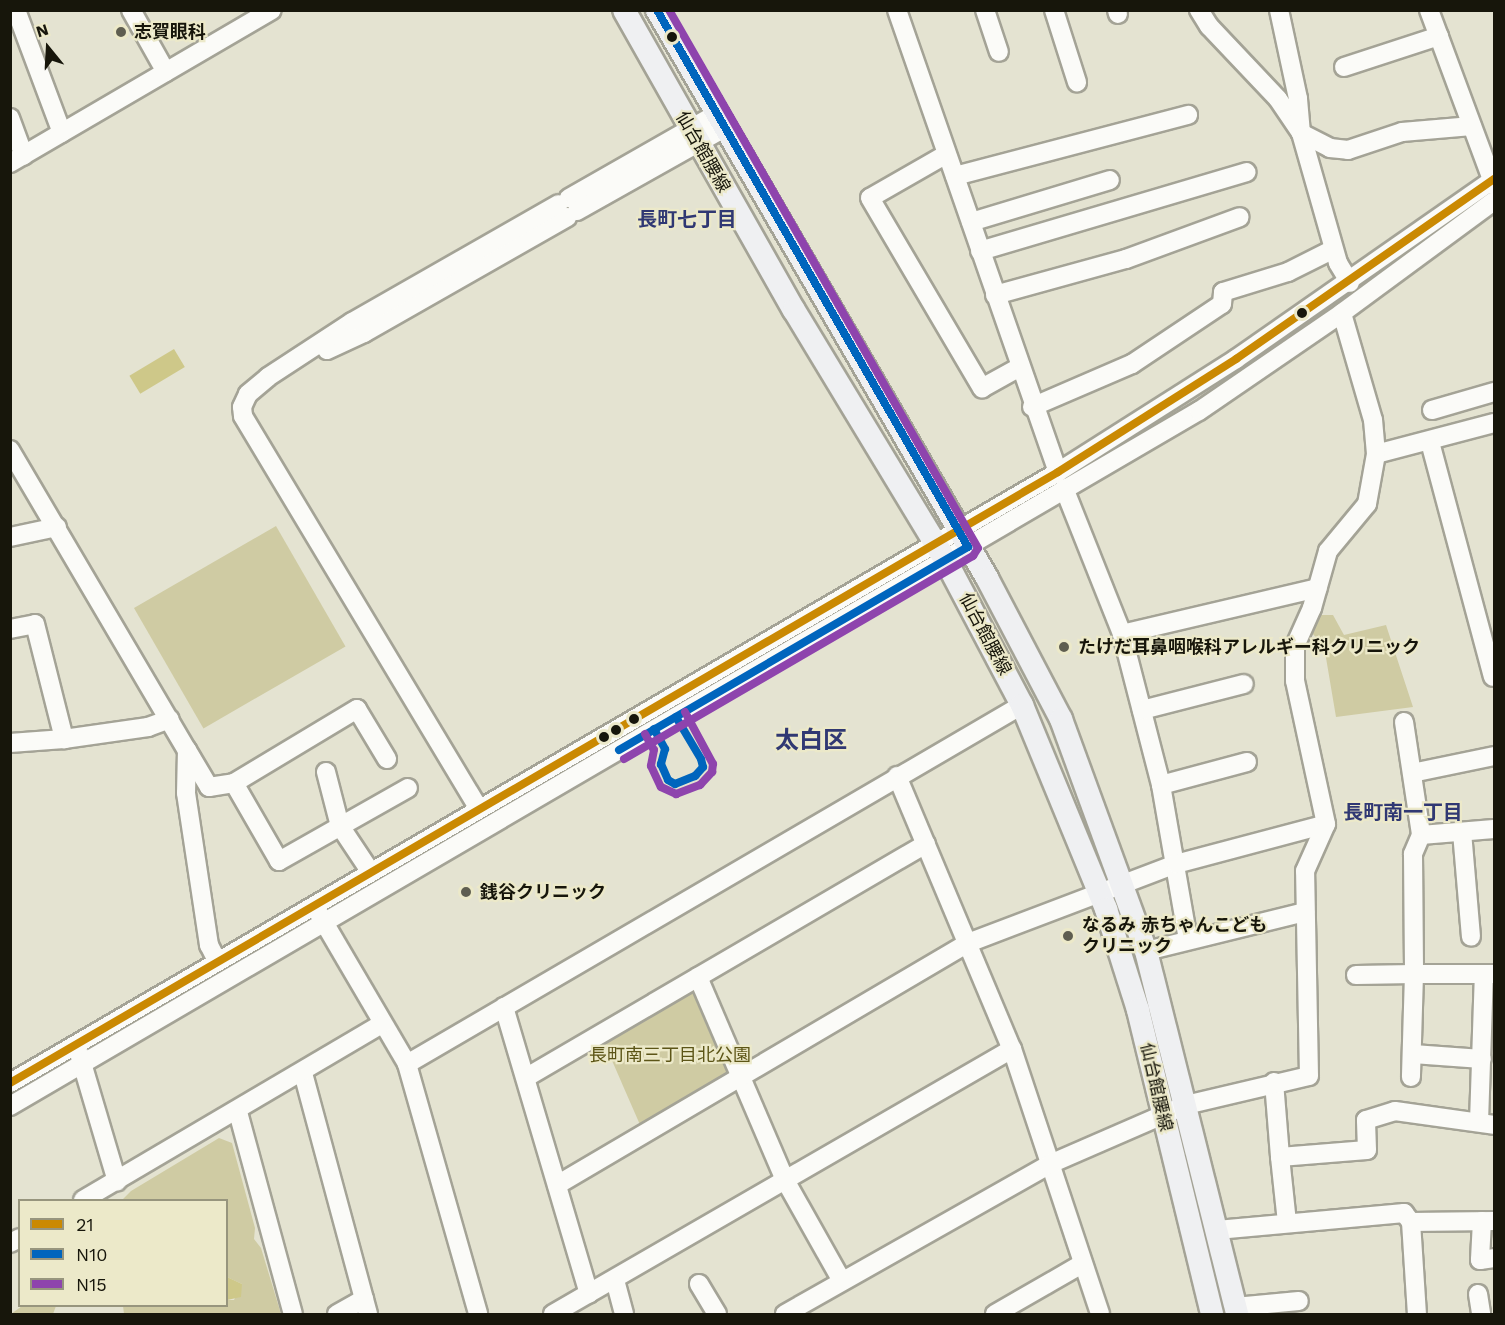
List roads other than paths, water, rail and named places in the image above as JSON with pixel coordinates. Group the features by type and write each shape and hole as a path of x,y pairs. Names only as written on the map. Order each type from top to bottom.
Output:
{"main road":[{"name":"仙台館腰線","path":"624,10 694,136 940,551 1022,705 1100,890 1138,1010 1212,1314"},
{"name":"仙台館腰線","path":"657,10 963,537 1060,719 1146,951 1236,1310"}],"street":[{"path":"16,10 62,133"},
{"path":"131,10 166,72"},
{"path":"10,118 17,160 272,10"},
{"path":"897,10 945,154 971,222 1032,407 1122,634 1161,785 1188,939"},
{"path":"985,10 999,52"},
{"path":"1054,10 1077,82"},
{"path":"1199,10 1209,26 1278,99 1301,133 1330,148 1348,150 1402,132 1472,126"},
{"path":"1279,10 1298,99 1301,133 1334,249 1350,283"},
{"path":"1061,480 1350,283 1494,181 1430,10"},
{"path":"1344,67 1439,36"},
{"path":"955,176 1188,115"},
{"path":"479,809 243,416 244,400 268,377 352,322 568,207 722,120"},
{"path":"945,154 870,198 982,388 1020,367"},
{"path":"980,251 1247,172"},
{"path":"971,222 1110,180"},
{"path":"10,1083 79,1054 324,922 963,537 1061,480 1199,411 1342,314 1494,201"},
{"path":"995,295 1126,259 1240,217"},
{"path":"1032,407 1132,364 1222,303 1223,292 1288,272 1334,249"},
{"path":"785,1314 1048,1165 1186,1105 1274,1082 1310,1076 1305,871 1326,824 1295,681 1295,646 1318,588 1331,544 1352,526 1367,504 1376,454 1374,420 1342,314"},
{"path":"1236,359 1249,377"},
{"path":"1432,410 1494,392"},
{"path":"1376,454 1430,442 1494,423"},
{"path":"1430,442 1491,654 1493,677"},
{"path":"10,450 209,787 234,783 357,709 387,759"},
{"path":"10,537 57,527"},
{"path":"10,1106 79,1054 218,961 479,809 940,551"},
{"path":"1122,634 1318,588"},
{"path":"10,628 35,624 64,739"},
{"path":"1142,710 1244,684"},
{"path":"407,1064 1022,705"},
{"path":"10,743 64,739 148,727 170,719"},
{"path":"1404,722 1421,835 1413,854 1414,974 1411,1077"},
{"path":"187,750 186,793 209,945 218,961"},
{"path":"1412,773 1494,756"},
{"path":"1161,785 1247,762"},
{"path":"326,772 340,826 370,871"},
{"path":"897,776 1012,1049 1048,1165 1100,1314"},
{"path":"234,783 279,861 408,788"},
{"path":"557,1185 968,943 1100,890 1176,864 1326,824"},
{"path":"1421,835 1494,829"},
{"path":"1462,832 1471,937"},
{"path":"526,1077 926,844"},
{"path":"314,905 407,1064 478,1314"},
{"path":"1146,951 1305,912"},
{"path":"1280,1157 1367,1150 1366,1120 1395,1111 1487,1124 1482,1059 1489,974 1356,975"},
{"path":"698,977 785,1180 842,1281"},
{"path":"504,1007 589,1294"},
{"path":"85,1199 238,1112 382,1024"},
{"path":"553,1314 1012,1049"},
{"path":"79,1054 117,1181"},
{"path":"1413,1054 1482,1059"},
{"path":"303,1073 366,1307 337,1314"},
{"path":"1274,1082 1287,1222"},
{"path":"238,1112 293,1314"},
{"path":"1217,1230 1287,1222 1404,1214 1411,1222 1417,1314"},
{"path":"1411,1222 1488,1221 1480,1260 1494,1258"},
{"path":"995,1314 1082,1264"},
{"path":"615,1280 624,1314"},
{"path":"699,1284 717,1314"},
{"path":"1478,1294 1480,1314"},
{"path":"1236,1310 1299,1301"}],"place":[{"name":"志賀眼科","path":"121,32"},
{"name":"たけだ耳鼻咽喉科アレルギー科クリニック","path":"1064,647"},
{"name":"銭谷クリニック","path":"466,892"},
{"name":"なるみ 赤ちゃんこども クリニック","path":"1068,936"}],"district":[{"name":"長町七丁目","path":"687,219"},
{"name":"太白区","path":"811,741"},
{"name":"長町南一丁目","path":"1403,812"}],"park label":[{"name":"長町南三丁目北公園","path":"670,1055"}]}
